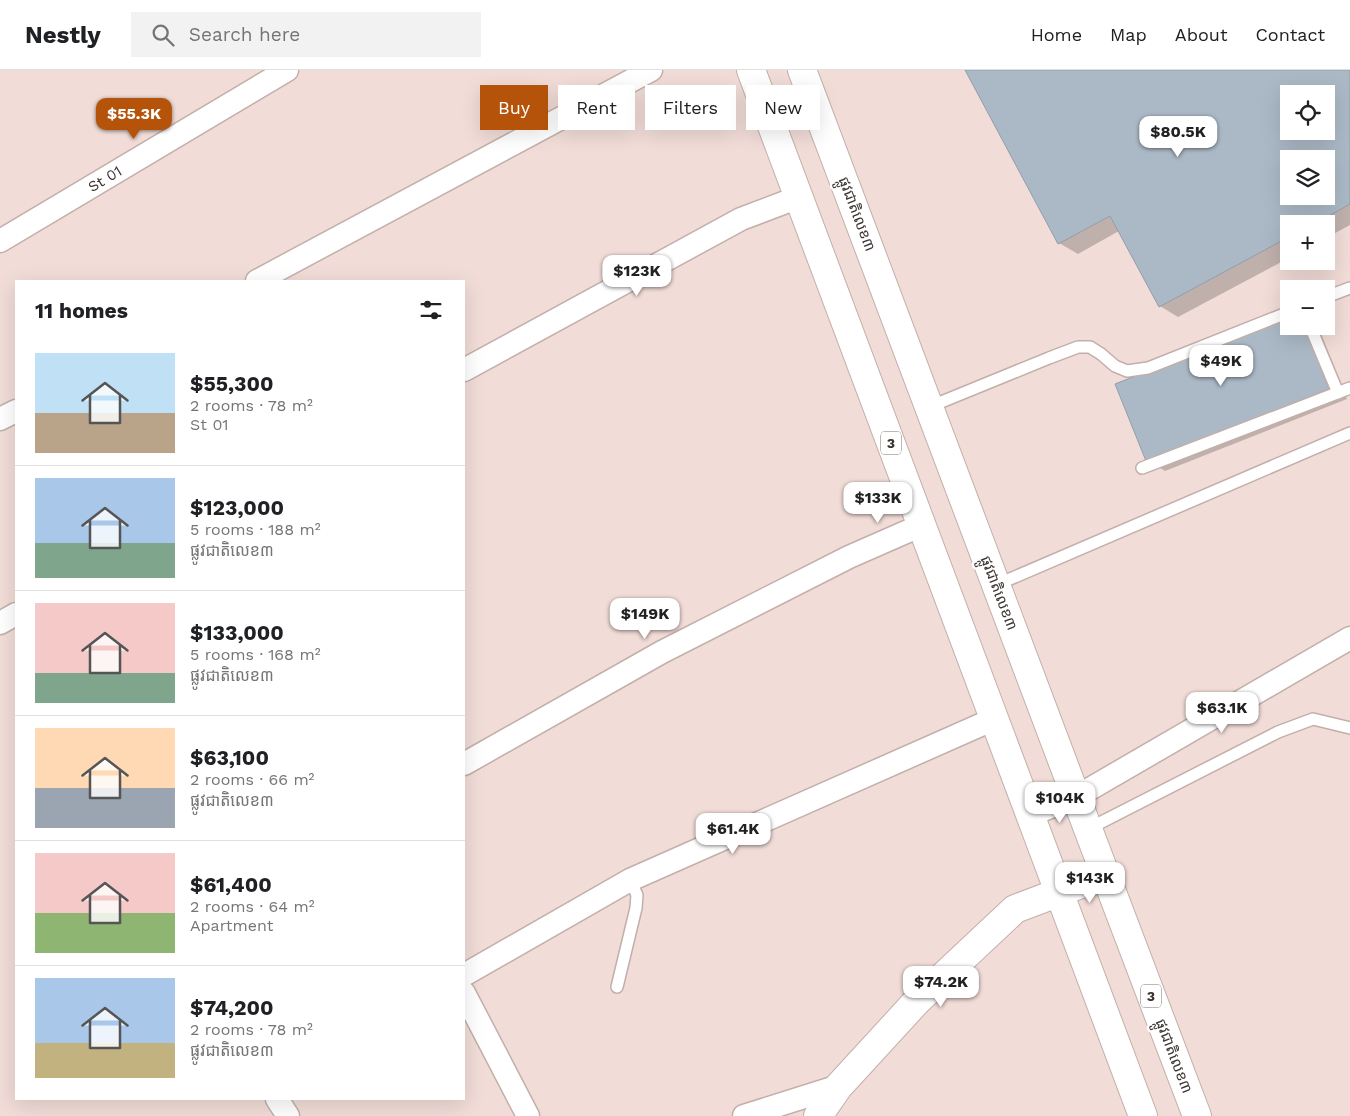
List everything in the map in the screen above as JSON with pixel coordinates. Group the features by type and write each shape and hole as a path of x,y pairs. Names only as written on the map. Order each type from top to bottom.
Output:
{"main road":[{"name":"3","path":"751,70 1143,1116"},
{"name":"ផ្លូវជាតិលេខ៣","path":"802,70 1197,1116"},
{"path":"818,1116 839,1086 917,1002 1015,909 1105,876"}],"street":[{"name":"St 01","path":"0,241 287,70"},
{"path":"259,280 651,70"},
{"path":"465,369 741,219 799,197"},
{"path":"0,419 15,412"},
{"path":"465,763 662,652 849,558 922,525"},
{"path":"0,623 15,615"},
{"path":"1030,815 1076,797 1350,638"},
{"path":"465,974 630,880 994,719"},
{"path":"465,995 528,1116"},
{"path":"744,1116 839,1086"},
{"path":"278,1100 288,1116"}],"lane":[{"path":"1335,294 1350,288"},
{"path":"929,407 1078,347 1090,348 1101,354 1115,366 1127,371 1148,368 1280,316"},
{"path":"1314,335 1338,393"},
{"path":"1142,468 1350,388"},
{"path":"996,586 1350,433"},
{"path":"1088,829 1278,732 1313,719 1350,728"},
{"path":"616,987 636,908 637,895 630,880"}],"building":[{"path":"965,70 1350,70 1350,204 1330,215 1280,215 1280,242 1159,307 1110,216 1058,244"},
{"path":"1280,319 1280,335 1308,335 1329,389 1146,461 1115,384"}]}
